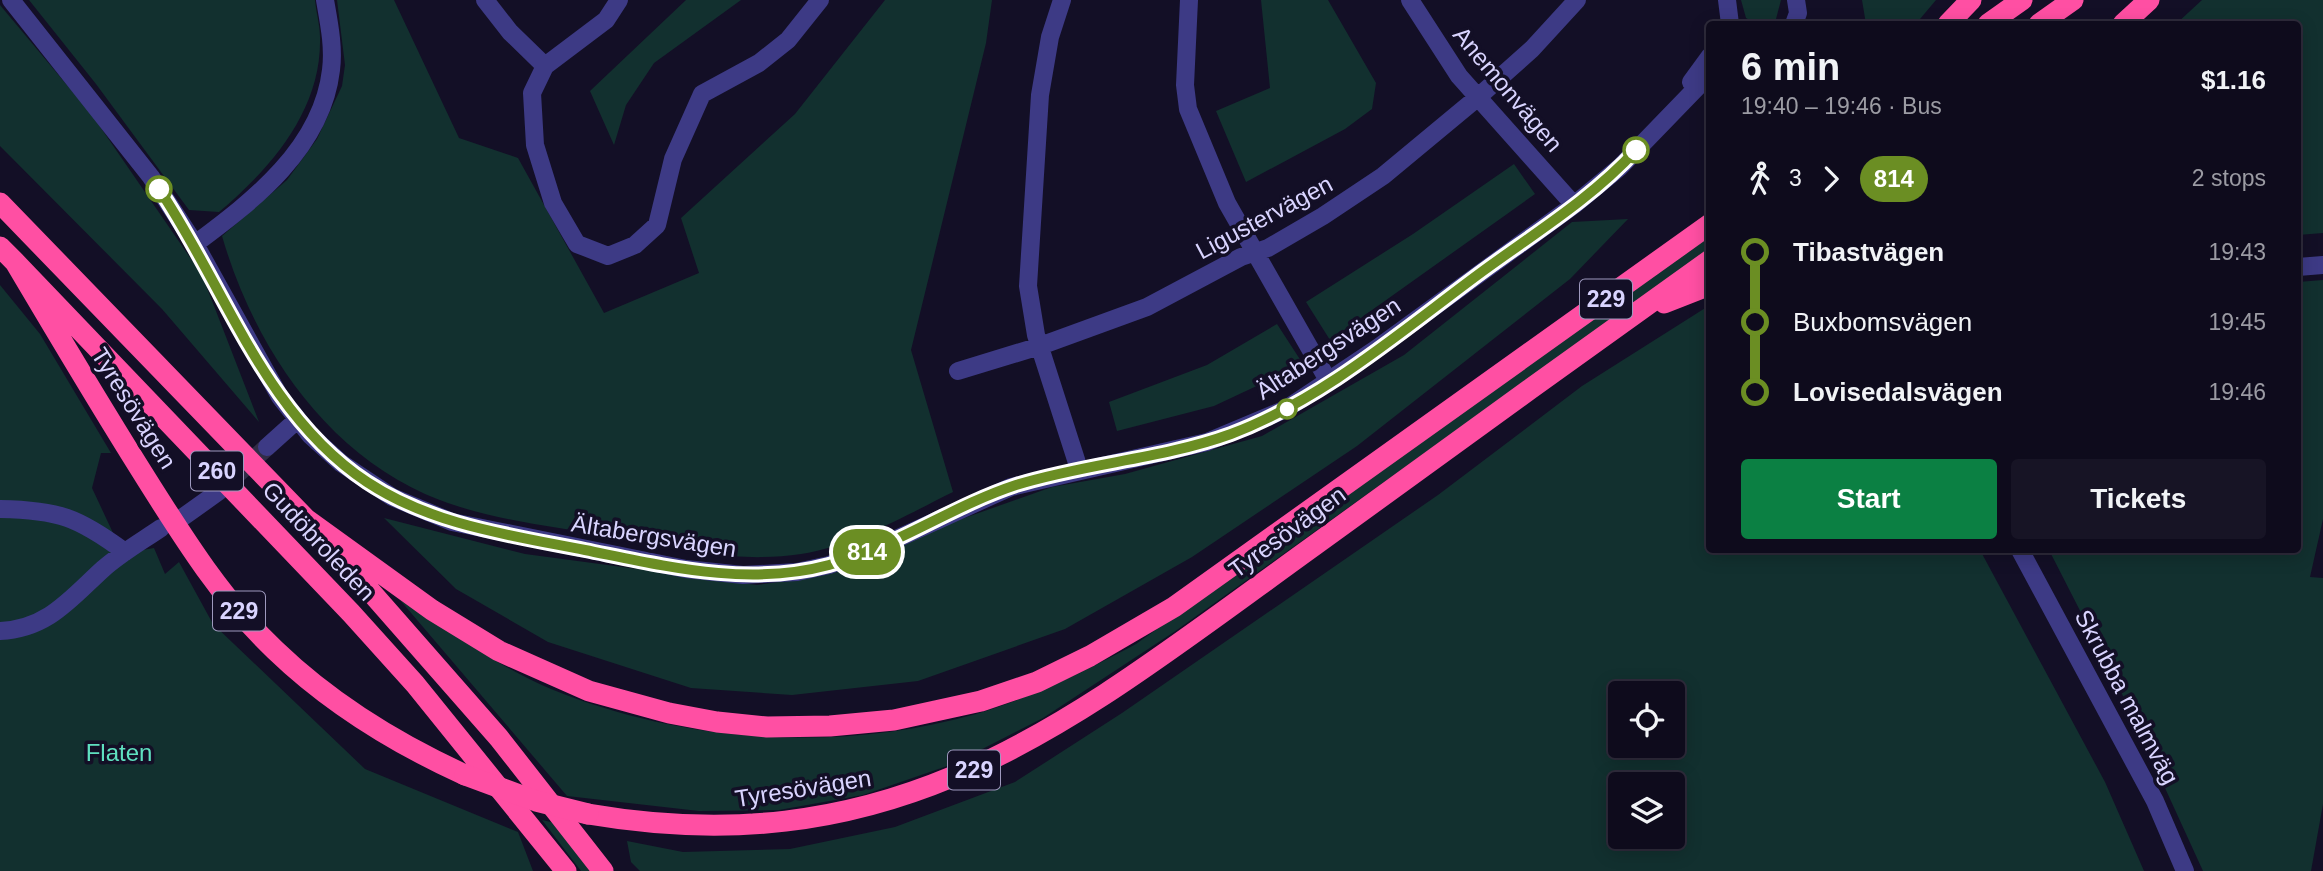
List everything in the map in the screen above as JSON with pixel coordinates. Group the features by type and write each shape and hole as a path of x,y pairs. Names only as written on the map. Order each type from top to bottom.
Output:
{"highway":[{"path":"1951,21 1971,0"},
{"path":"1991,21 2022,0"},
{"path":"2043,21 2073,0"},
{"path":"2126,21 2149,0"},
{"name":"Tyresövägen","path":"0,203 306,519 432,610 499,651 589,691 629,703 717,722 767,727 830,726 938,712 1037,682 1090,656 1174,607 1706,227"},
{"name":"Tyresövägen","path":"0,247 15,262 174,523 225,594 274,649 340,704 381,733 465,775 536,801 588,814 674,826 770,825 839,814 898,799 980,767 1101,697 1706,263"},
{"name":"Gudöbroleden","path":"15,262 351,613 415,684 566,871"},
{"path":"1629,318 1706,287"},
{"name":"Gudöbroleden","path":"306,519 499,738 603,871"}],"street":[{"name":"Ältabergsvägen","path":"11,0 151,177 195,244 260,364 297,419 341,463 392,497 423,512 494,532 686,569 734,575 797,572 829,565 883,545 990,495 1079,469 1158,454 1231,434 1286,409 1329,382 1574,205 1620,167 1706,78"},
{"path":"195,244 246,207 275,178 310,130 323,105 331,67 325,0"},
{"path":"485,0 510,33 545,66"},
{"path":"619,0 606,20 545,66 532,93 535,145 553,203 577,244 608,256 635,245 657,225 673,159 702,94 759,63 788,40 812,14 820,0"},
{"path":"1062,0 1043,67 1030,214 1028,286 1040,346 1079,469"},
{"path":"1189,0 1185,98 1221,191 1329,382"},
{"name":"Anemonvägen","path":"1410,0 1459,76 1574,205"},
{"name":"Ligustervägen","path":"958,371 1040,346 1147,307 1255,253 1357,194 1478,98 1532,49 1577,0"},
{"name":"Ältabergsvägen","path":"1669,114 1706,62"},
{"path":"2301,267 2323,265"},
{"path":"267,447 297,419"},
{"path":"183,517 218,492"},
{"path":"0,509 52,512 79,521 125,552"},
{"path":"0,631 15,630 59,612 125,552 161,528"},
{"name":"Skrubba malmväg","path":"2022,553 2155,802 2185,871"}],"green space":[{"path":"29,0 315,0 320,37 318,64 312,89 303,113 290,135 274,157 238,195 219,212 189,210 96,84"},
{"path":"337,0 394,0 459,138 518,158 604,313 699,273 681,218 795,114 885,0 992,0 986,43 911,350 953,492 879,529 821,550 777,557 728,556 654,545 469,510 425,494 388,474 354,449 323,420 296,388 272,352 235,276 222,236 287,180 317,139 342,86 345,65"},
{"path":"686,0 741,0 654,63 626,105 614,145 590,91"},
{"path":"1261,0 1328,0 1376,83 1372,109 1345,129 1246,182 1216,111 1270,88"},
{"path":"1741,0 1781,0 1776,19 1752,21 1746,18"},
{"path":"1862,0 1936,0 1920,19 1866,21"},
{"path":"2202,0 2323,0 2323,233 2301,235 2301,21 2179,21"},
{"path":"0,5 92,115 202,275 259,422 162,309 0,146"},
{"path":"1514,164 1535,194 1330,340 1306,302 1413,234"},
{"path":"1628,219 1570,279 1357,446 1192,557 1065,629 918,681 792,695 691,688 548,642 456,589 384,518 525,554 757,585 820,576 846,569 956,521 1052,487 1125,474 1262,436 1404,355 1572,222"},
{"path":"1706,239 1706,252 1174,632 1043,718 953,764 863,795 779,810 699,811 567,796 400,600 493,659 551,689 654,721 707,731 762,736 870,734 924,726 976,714 1058,683 1136,644"},
{"path":"2323,280 2323,519 2310,577 2323,578 2323,804 2311,871 2203,871 2117,683 2051,553 2301,553 2301,282"},
{"name":"Flaten","path":"0,285 40,334 111,453 101,453 92,488 114,535 137,551 154,548 165,574 179,562 213,624 365,769 518,832 533,871 0,871"},
{"path":"1706,308 1706,553 1982,553 2105,782 2144,871 640,871 631,862 627,841 683,852 790,849 895,827 1015,782 1122,713 1438,495 1582,386"},
{"path":"1277,324 1303,364 1214,406 1117,431 1109,402 1207,365"},
{"path":"542,820 555,823 592,871 581,871"}],"tunnel":[{"path":"218,492 267,447"}],"bus line":[{"name":"814","path":"159,189 195,244 280,397 310,435 366,482 423,512 452,522 686,569 743,575 797,572 829,565 883,545 979,499 1011,487 1079,469 1207,442 1261,422 1314,392 1376,349 1574,205 1636,150"}]}
